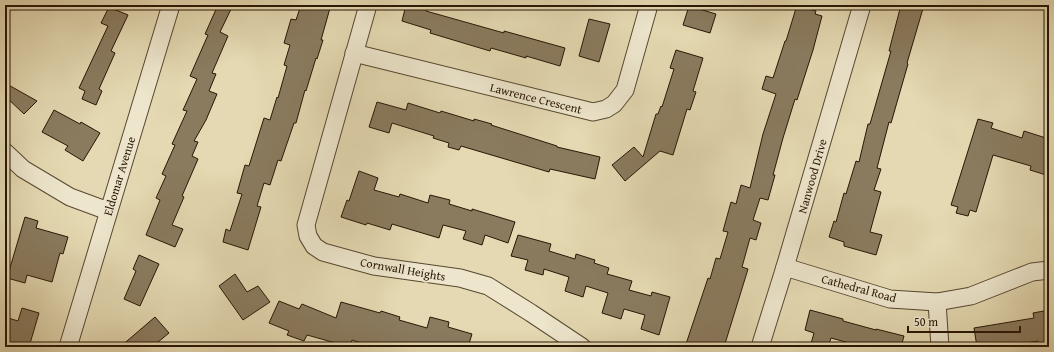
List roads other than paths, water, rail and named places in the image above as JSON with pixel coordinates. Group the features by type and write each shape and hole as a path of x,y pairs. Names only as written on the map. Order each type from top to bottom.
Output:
{"street":[{"name":"Eldomar Avenue","path":"68,347 171,5"},
{"path":"354,53 368,5"},
{"name":"Lawrence Crescent","path":"354,53 593,112 606,109 614,104 625,90 649,5"},
{"name":"Nanwood Drive","path":"760,347 862,5"},
{"name":"Cornwall Heights","path":"354,53 306,225 308,236 314,246 323,252 374,266 460,278 488,286 532,313 582,347"},
{"path":"5,152 23,169 70,196 108,211"},
{"name":"Cathedral Road","path":"785,267 890,299 937,302 971,296 1032,272 1049,270"},
{"path":"937,302 940,347"}]}
